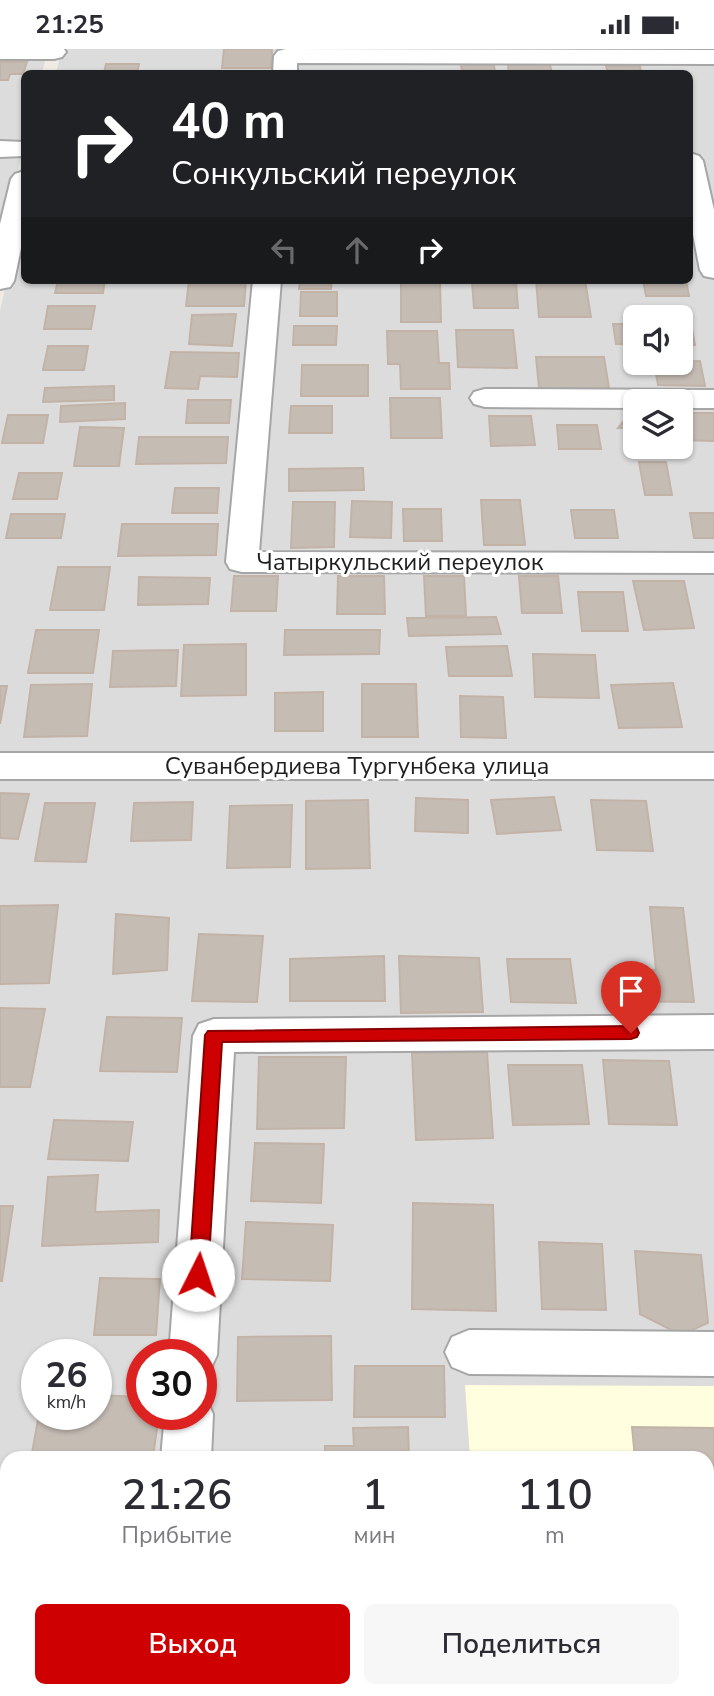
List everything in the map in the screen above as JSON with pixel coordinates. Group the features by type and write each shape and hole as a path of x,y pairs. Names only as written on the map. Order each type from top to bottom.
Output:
{"street":[{"path":"0,52 52,58"},
{"path":"285,70 286,57 670,60 714,57"},
{"path":"0,149 21,149"},
{"path":"693,155 714,156"},
{"path":"693,174 714,269 693,268"},
{"path":"0,281 21,192"},
{"name":"Чатыркульский переулок","path":"267,284 242,562 714,563"},
{"path":"485,398 714,399"},
{"name":"Суванбердиева Тургунбека улица","path":"0,766 714,766"},
{"path":"194,1339 214,1035 714,1032"},
{"path":"469,1352 714,1355"},
{"path":"186,1451 188,1430"}],"shaded area":[{"path":"0,49 48,49 43,70 21,70 21,156 0,243"},
{"path":"62,49 714,49 714,753 0,756 0,311 21,220 21,284 693,284 693,70 57,70"},
{"path":"0,777 714,779 714,1451 0,1451"},
{"path":"465,1385 714,1386 714,1451 470,1451"}],"building":[{"path":"224,49 272,49 271,68 222,68"},
{"path":"0,62 27,62 21,74 10,74 8,80 0,80"},
{"path":"106,64 139,64 138,70 105,70"},
{"path":"461,65 494,65 495,70 462,70"},
{"path":"508,65 550,65 551,70 509,70"},
{"path":"606,66 640,66 641,70 607,70"},
{"path":"57,284 104,284 103,293 55,293"},
{"path":"189,284 246,284 244,306 186,306"},
{"path":"300,284 332,284 331,289 299,289"},
{"path":"401,284 440,284 441,322 401,322"},
{"path":"472,284 516,284 518,308 474,308"},
{"path":"536,284 586,284 591,317 539,317"},
{"path":"644,284 687,284 689,296 646,296"},
{"path":"301,292 337,292 337,316 300,316"},
{"path":"48,306 95,306 91,329 44,329"},
{"path":"236,314 232,346 189,344 192,315"},
{"path":"613,324 623,324 623,344 616,344"},
{"path":"294,326 337,326 336,345 293,345"},
{"path":"456,330 513,330 517,368 458,367"},
{"path":"387,331 437,331 439,363 449,363 450,389 401,389 400,364 388,364"},
{"path":"48,346 88,346 84,370 43,370"},
{"path":"171,352 239,353 237,377 200,376 198,389 165,388"},
{"path":"536,357 604,357 609,388 539,388"},
{"path":"693,361 700,361 705,386 658,385 656,375 693,375"},
{"path":"302,365 368,365 368,396 301,396"},
{"path":"114,386 114,400 43,402 45,388"},
{"path":"390,398 440,398 442,438 391,438"},
{"path":"188,400 231,400 229,423 186,423"},
{"path":"125,403 125,419 60,422 61,406"},
{"path":"291,406 332,406 332,433 289,433"},
{"path":"693,413 714,413 714,441 693,440"},
{"path":"8,415 48,415 43,443 2,443"},
{"path":"489,416 531,416 535,445 491,446"},
{"path":"557,425 597,425 601,449 559,449"},
{"path":"80,427 124,428 119,466 74,466"},
{"path":"139,437 228,437 226,463 136,464"},
{"path":"639,462 666,462 672,495 645,495"},
{"path":"363,468 364,490 289,491 289,469"},
{"path":"19,473 62,473 57,499 13,499"},
{"path":"175,488 219,488 217,513 172,513"},
{"path":"481,500 520,500 525,545 484,545"},
{"path":"352,501 392,502 391,538 350,537"},
{"path":"293,502 335,502 334,547 291,548"},
{"path":"403,509 441,509 442,541 404,541"},
{"path":"571,510 614,510 618,538 575,538"},
{"path":"690,513 714,513 714,538 694,538"},
{"path":"11,514 65,514 61,538 6,538"},
{"path":"122,524 218,524 216,555 118,556"},
{"path":"58,567 110,567 104,610 50,610"},
{"path":"234,576 278,576 276,611 231,611"},
{"path":"338,576 384,576 385,614 337,614"},
{"path":"424,576 464,576 466,616 426,616"},
{"path":"519,576 558,576 562,613 522,613"},
{"path":"139,577 210,578 208,604 138,605"},
{"path":"633,581 684,581 694,628 644,630"},
{"path":"578,592 623,592 628,631 582,631"},
{"path":"496,617 501,634 409,636 407,618"},
{"path":"36,630 99,630 93,673 28,673"},
{"path":"285,630 380,630 379,654 284,655"},
{"path":"246,644 246,695 181,696 184,645"},
{"path":"507,646 512,676 449,676 446,647"},
{"path":"178,650 176,686 110,687 113,651"},
{"path":"533,654 595,655 599,698 535,697"},
{"path":"673,683 682,727 619,728 611,685"},
{"path":"92,684 87,736 24,737 31,685"},
{"path":"362,684 416,684 418,737 362,737"},
{"path":"0,686 7,686 0,724"},
{"path":"323,692 323,731 275,731 275,693"},
{"path":"460,696 503,697 506,738 461,737"},
{"path":"0,793 29,794 18,839 0,838"},
{"path":"554,797 561,830 497,834 491,800"},
{"path":"416,798 468,800 468,833 415,831"},
{"path":"368,800 370,868 306,869 306,801"},
{"path":"591,800 646,801 653,851 597,850"},
{"path":"193,802 191,840 131,841 134,803"},
{"path":"45,803 95,803 86,862 35,861"},
{"path":"292,805 290,867 227,868 230,806"},
{"path":"58,905 49,983 0,984 0,906"},
{"path":"650,907 683,908 694,1002 614,1001 612,969 656,970"},
{"path":"116,914 169,918 167,970 113,974"},
{"path":"199,934 263,936 257,1002 192,1001"},
{"path":"384,956 385,1001 290,1001 290,959"},
{"path":"399,956 479,958 483,1012 401,1013"},
{"path":"507,959 570,959 576,1003 511,1002"},
{"path":"0,1008 45,1009 30,1087 0,1087"},
{"path":"107,1017 182,1018 177,1072 100,1071"},
{"path":"487,1052 493,1138 416,1140 412,1053"},
{"path":"259,1057 346,1057 344,1128 257,1129"},
{"path":"603,1060 669,1061 677,1125 609,1124"},
{"path":"508,1065 582,1065 589,1124 513,1125"},
{"path":"54,1120 133,1122 128,1161 48,1159"},
{"path":"255,1143 324,1144 321,1203 251,1201"},
{"path":"98,1175 95,1212 159,1210 158,1242 42,1246 48,1177"},
{"path":"413,1203 493,1205 496,1311 412,1309"},
{"path":"0,1206 13,1206 2,1281 0,1281"},
{"path":"246,1222 333,1225 330,1281 242,1279"},
{"path":"539,1242 602,1244 606,1310 542,1309"},
{"path":"635,1251 701,1255 708,1323 681,1335 640,1314"},
{"path":"100,1278 160,1279 156,1335 94,1335"},
{"path":"331,1336 332,1400 237,1401 238,1337"},
{"path":"355,1366 444,1366 445,1417 354,1417"},
{"path":"112,1396 126,1396 126,1430 157,1430 154,1451 32,1451 36,1430 112,1430"},
{"path":"408,1427 409,1451 325,1451 325,1446 354,1446 353,1428"},
{"path":"632,1427 714,1428 714,1451 634,1451"}],"route":[{"path":"198,1275 214,1035 631,1033"}]}
